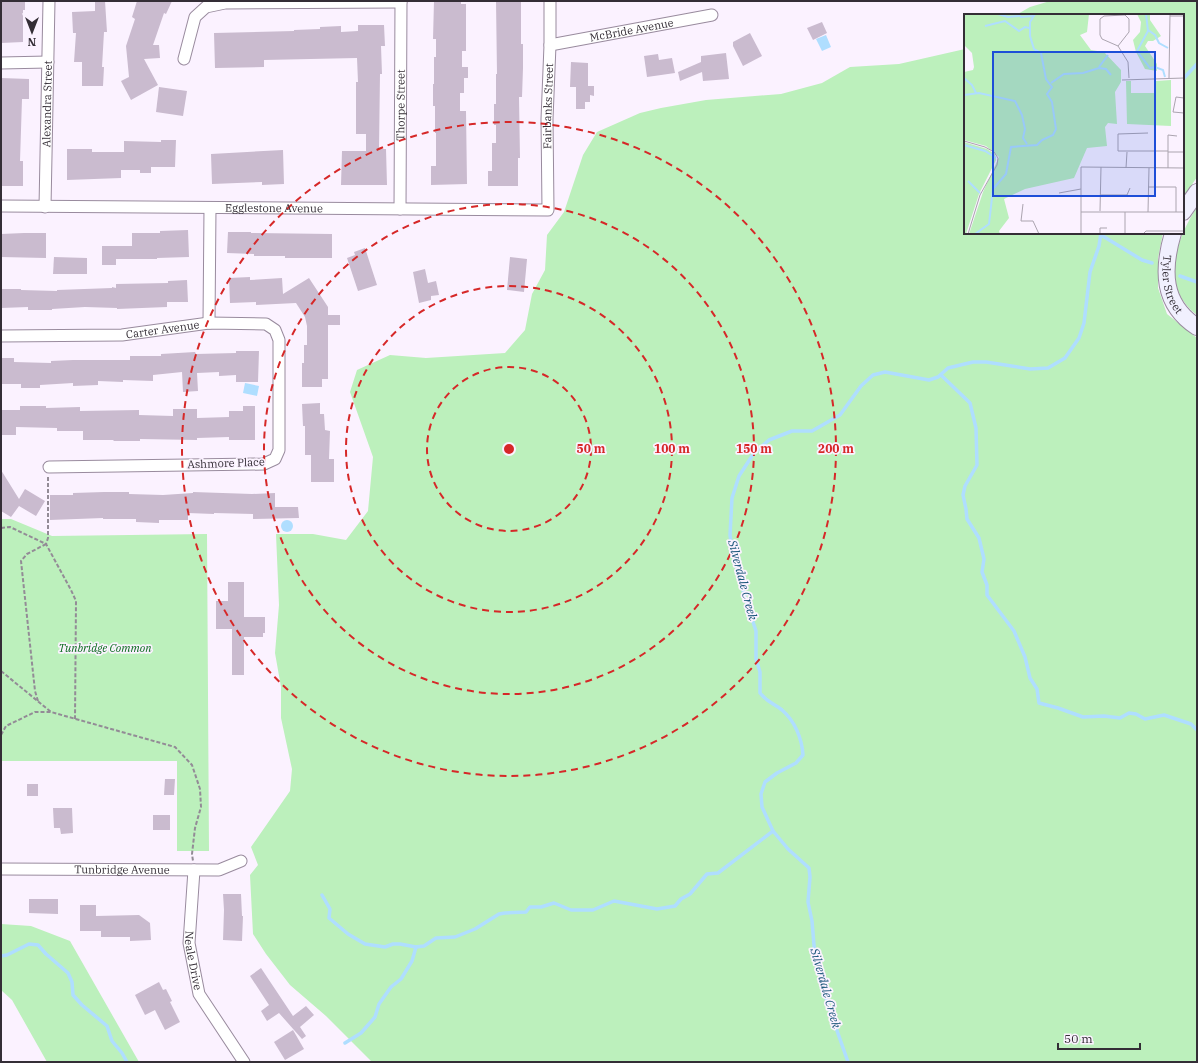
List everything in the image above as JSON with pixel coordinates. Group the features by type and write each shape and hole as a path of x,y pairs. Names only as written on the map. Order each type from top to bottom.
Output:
{"street":[{"name":"Alexandra Street","path":"45,207 49,1"},
{"name":"Fairbanks Street","path":"548,210 547,119 550,1"},
{"path":"184,59 195,17 206,7 225,3 401,2"},
{"name":"Thorpe Street","path":"400,209 401,2"},
{"name":"McBride Avenue","path":"550,45 712,16"},
{"path":"1,63 48,62"},
{"path":"1184,211 1197,192"},
{"name":"Egglestone Avenue","path":"1,206 548,210"},
{"name":"Carter Avenue","path":"1,336 122,335 209,323 210,208"},
{"name":"Tyler Street","path":"1173,234 1166,263 1166,281 1170,296 1178,311 1197,327"},
{"name":"Ashmore Place","path":"48,467 264,464 274,459 279,450 279,340 276,330 266,324 209,323"},
{"name":"Tunbridge Avenue","path":"1,869 219,870 241,861"},
{"name":"Neale Drive","path":"194,870 189,943 199,994 244,1062"}],"path":[{"path":"38,701 35,691 21,561 27,554 46,544 48,538 48,467"},
{"path":"1,528 10,528 46,544 76,601 75,719"},
{"path":"1,671 51,712"},
{"path":"1,735 6,726 35,712 51,712 175,747 192,765 200,789 201,807 195,828 192,854 194,870"}],"green space":[{"path":"1050,1 1197,1 1197,177 1184,196 1184,14 1018,14 1030,7"},
{"path":"964,49 964,234 1163,234 1158,258 1158,288 1167,314 1197,338 1197,1062 372,1062 326,1016 290,985 266,954 253,934 250,875 258,865 251,847 290,791 292,769 281,718 281,687 275,653 279,605 276,534 313,534 346,540 368,511 373,457 350,392 357,370 390,355 426,358 505,353 525,330 532,294 545,270 547,235 564,212 583,155 597,132 640,113 661,108 706,100 781,94 822,83 850,67 899,64"},
{"path":"1197,207 1197,315 1185,304 1178,291 1175,277 1175,262 1178,248 1189,220"},
{"name":"Tunbridge Common","path":"1,519 11,519 52,536 207,534 209,851 177,851 177,761 1,761"},
{"path":"1,924 31,926 70,941 139,1062 47,1062 12,1000 1,990"}],"water":[{"path":"826,35 831,47 822,51 816,39"},
{"path":"245,383 259,386 257,396 243,393"},
{"path":"285,520 289,520 293,526 289,532 285,532 281,528 281,524"}],"building":[{"path":"1,1 25,1 25,10 23,10 23,42 1,43"},
{"path":"95,1 105,1 107,32 104,32 102,67 104,67 103,86 82,86 82,62 74,62 76,33 73,33 72,12 95,11"},
{"path":"137,1 172,1 166,14 164,13 153,45 159,45 160,58 144,59 158,85 131,100 121,81 129,77 126,46 135,19 132,17"},
{"path":"434,1 461,1 461,4 466,4 466,51 462,51 462,67 468,67 468,78 464,78 464,93 460,93 460,111 466,111 467,184 431,185 431,166 436,166 435,106 433,106 434,57 436,57 436,39 433,39"},
{"path":"496,1 521,1 521,44 523,44 523,68 522,97 519,97 520,158 518,158 518,186 488,186 488,171 492,171 492,143 496,143 494,104 496,104 497,74"},
{"path":"822,22 827,33 813,40 807,28"},
{"path":"358,25 384,25 385,46 381,46 382,74 380,74 379,149 386,149 387,185 341,185 342,151 366,151 366,134 356,134 356,82 358,82 357,58 264,60 264,67 215,68 214,33 294,31 320,29 320,27 341,26 341,32 358,31"},
{"path":"750,33 762,56 743,66 733,46 733,42"},
{"path":"726,53 729,79 703,81 702,72 680,81 678,72 701,62 701,56"},
{"path":"658,54 659,60 672,58 675,73 647,77 644,56"},
{"path":"571,62 588,63 588,86 594,86 594,96 590,95 590,102 585,102 585,109 576,109 576,87 570,87"},
{"path":"1,78 29,79 29,99 22,99 20,161 23,161 23,186 1,186"},
{"path":"159,87 187,91 183,116 156,112"},
{"path":"161,140 176,140 175,167 151,167 151,173 140,173 140,170 121,170 121,178 67,180 67,149 92,149 92,152 124,152 124,141 161,142"},
{"path":"283,150 284,184 262,185 262,182 212,184 211,154"},
{"path":"188,230 189,257 116,259 116,265 102,265 102,246 132,246 132,233 160,233 160,231"},
{"path":"228,232 332,234 332,258 285,258 285,256 254,256 254,254 227,253"},
{"path":"46,233 46,258 1,257 1,234"},
{"path":"365,248 377,285 358,291 347,258 355,255 354,252"},
{"path":"54,257 87,258 87,274 53,274"},
{"path":"510,257 527,259 524,292 507,290"},
{"path":"425,269 428,283 436,281 439,295 431,296 431,300 419,303 413,272"},
{"path":"250,277 250,280 282,278 283,294 309,278 328,307 328,315 340,315 340,325 328,325 328,379 322,379 322,387 302,387 302,363 304,363 304,345 307,345 307,326 305,317 296,303 256,305 256,302 230,303 229,278"},
{"path":"187,280 188,302 167,302 167,307 117,309 85,307 52,310 28,310 28,307 1,308 1,289 57,291 112,287 116,288 116,284 168,283 168,281"},
{"path":"236,351 259,351 258,382 236,382 236,375 219,376 219,372 197,373 198,391 183,392 182,372 153,375 153,381 98,381 98,385 73,386 73,383 40,385 40,388 21,388 21,384 1,384 1,358 14,358 14,362 51,363 51,361 73,360 130,360 130,356 161,356 161,354 195,352 196,354 236,353"},
{"path":"320,403 320,414 324,414 325,430 330,431 329,459 334,459 334,482 311,482 311,455 305,455 305,426 303,426 302,404"},
{"path":"20,406 46,406 46,408 80,407 80,411 139,410 139,415 173,416 173,409 197,409 197,418 229,417 229,411 243,411 243,406 255,406 255,440 229,440 229,437 197,438 197,440 83,440 83,431 57,431 57,428 16,427 16,435 1,435 1,410 20,410"},
{"path":"1,470 19,499 25,489 45,501 36,516 19,506 11,517 1,511"},
{"path":"129,492 129,494 163,495 193,492 252,494 275,493 275,507 298,507 299,518 253,519 253,514 188,513 188,520 159,520 159,523 136,522 136,519 103,518 50,520 50,495 73,495 73,493"},
{"path":"228,582 244,582 244,617 265,617 265,633 263,633 263,637 244,637 244,675 232,675 232,629 216,629 216,601 228,601"},
{"path":"165,779 175,779 174,795 164,795"},
{"path":"27,784 38,784 38,796 27,796"},
{"path":"53,808 72,808 73,833 61,834 60,828 54,828"},
{"path":"153,815 170,815 170,830 153,830"},
{"path":"223,894 241,894 243,916 242,941 223,940"},
{"path":"29,899 58,899 58,914 29,913"},
{"path":"80,905 96,905 96,916 139,915 150,923 151,940 130,941 130,937 101,937 101,931 80,931"},
{"path":"261,968 293,1016 306,1006 314,1015 300,1027 306,1036 302,1039 279,1013 267,1021 261,1011 269,1005 250,976"},
{"path":"159,982 163,990 166,989 172,1001 170,1002 180,1022 165,1030 155,1010 145,1015 135,995"},
{"path":"293,1030 304,1049 285,1060 274,1042"}],"waterway":[{"name":"Silverdale Creek","path":"1184,78 1197,64"},
{"name":"Silverdale Creek","path":"848,1062 827,1002 815,957 812,921 808,902 810,877 809,868 788,849 773,831 762,807 761,794 765,782 777,773 796,763 803,755 801,743 791,719 787,714 768,701 760,693 760,672 756,659 756,631 733,555 730,535 732,498 739,476 754,453 769,440 792,431 812,431 840,415 861,386 873,375 885,372 929,380 938,377 948,368 973,362 986,362 1030,369 1048,368 1065,358 1079,338 1084,323 1090,272 1099,246 1101,234"},
{"path":"1101,235 1142,260 1152,263"},
{"path":"1180,276 1197,282"},
{"path":"941,375 970,403 976,428 977,465 965,486 963,495 967,519 979,538 984,559 982,572 987,585 987,595 1014,631 1025,657 1030,678 1037,689 1039,703 1083,717 1104,716 1120,718 1129,713 1136,714 1145,719 1164,715 1191,724 1197,730"},
{"path":"322,895 330,909 329,918 348,934 365,944 385,947 393,944 416,947 424,946 436,938 455,937 475,929 499,914 526,912 530,907 541,907 554,903 571,910 593,910 614,901 657,909 675,906 681,899 690,894 707,874 718,873 773,831"},
{"path":"1,956 7,955 29,944 38,945 68,973 72,982 73,995 82,1005 107,1026 112,1041 127,1062"},
{"path":"345,1043 361,1033 375,1017 379,1004 391,987 401,979 412,961 416,947"}]}
